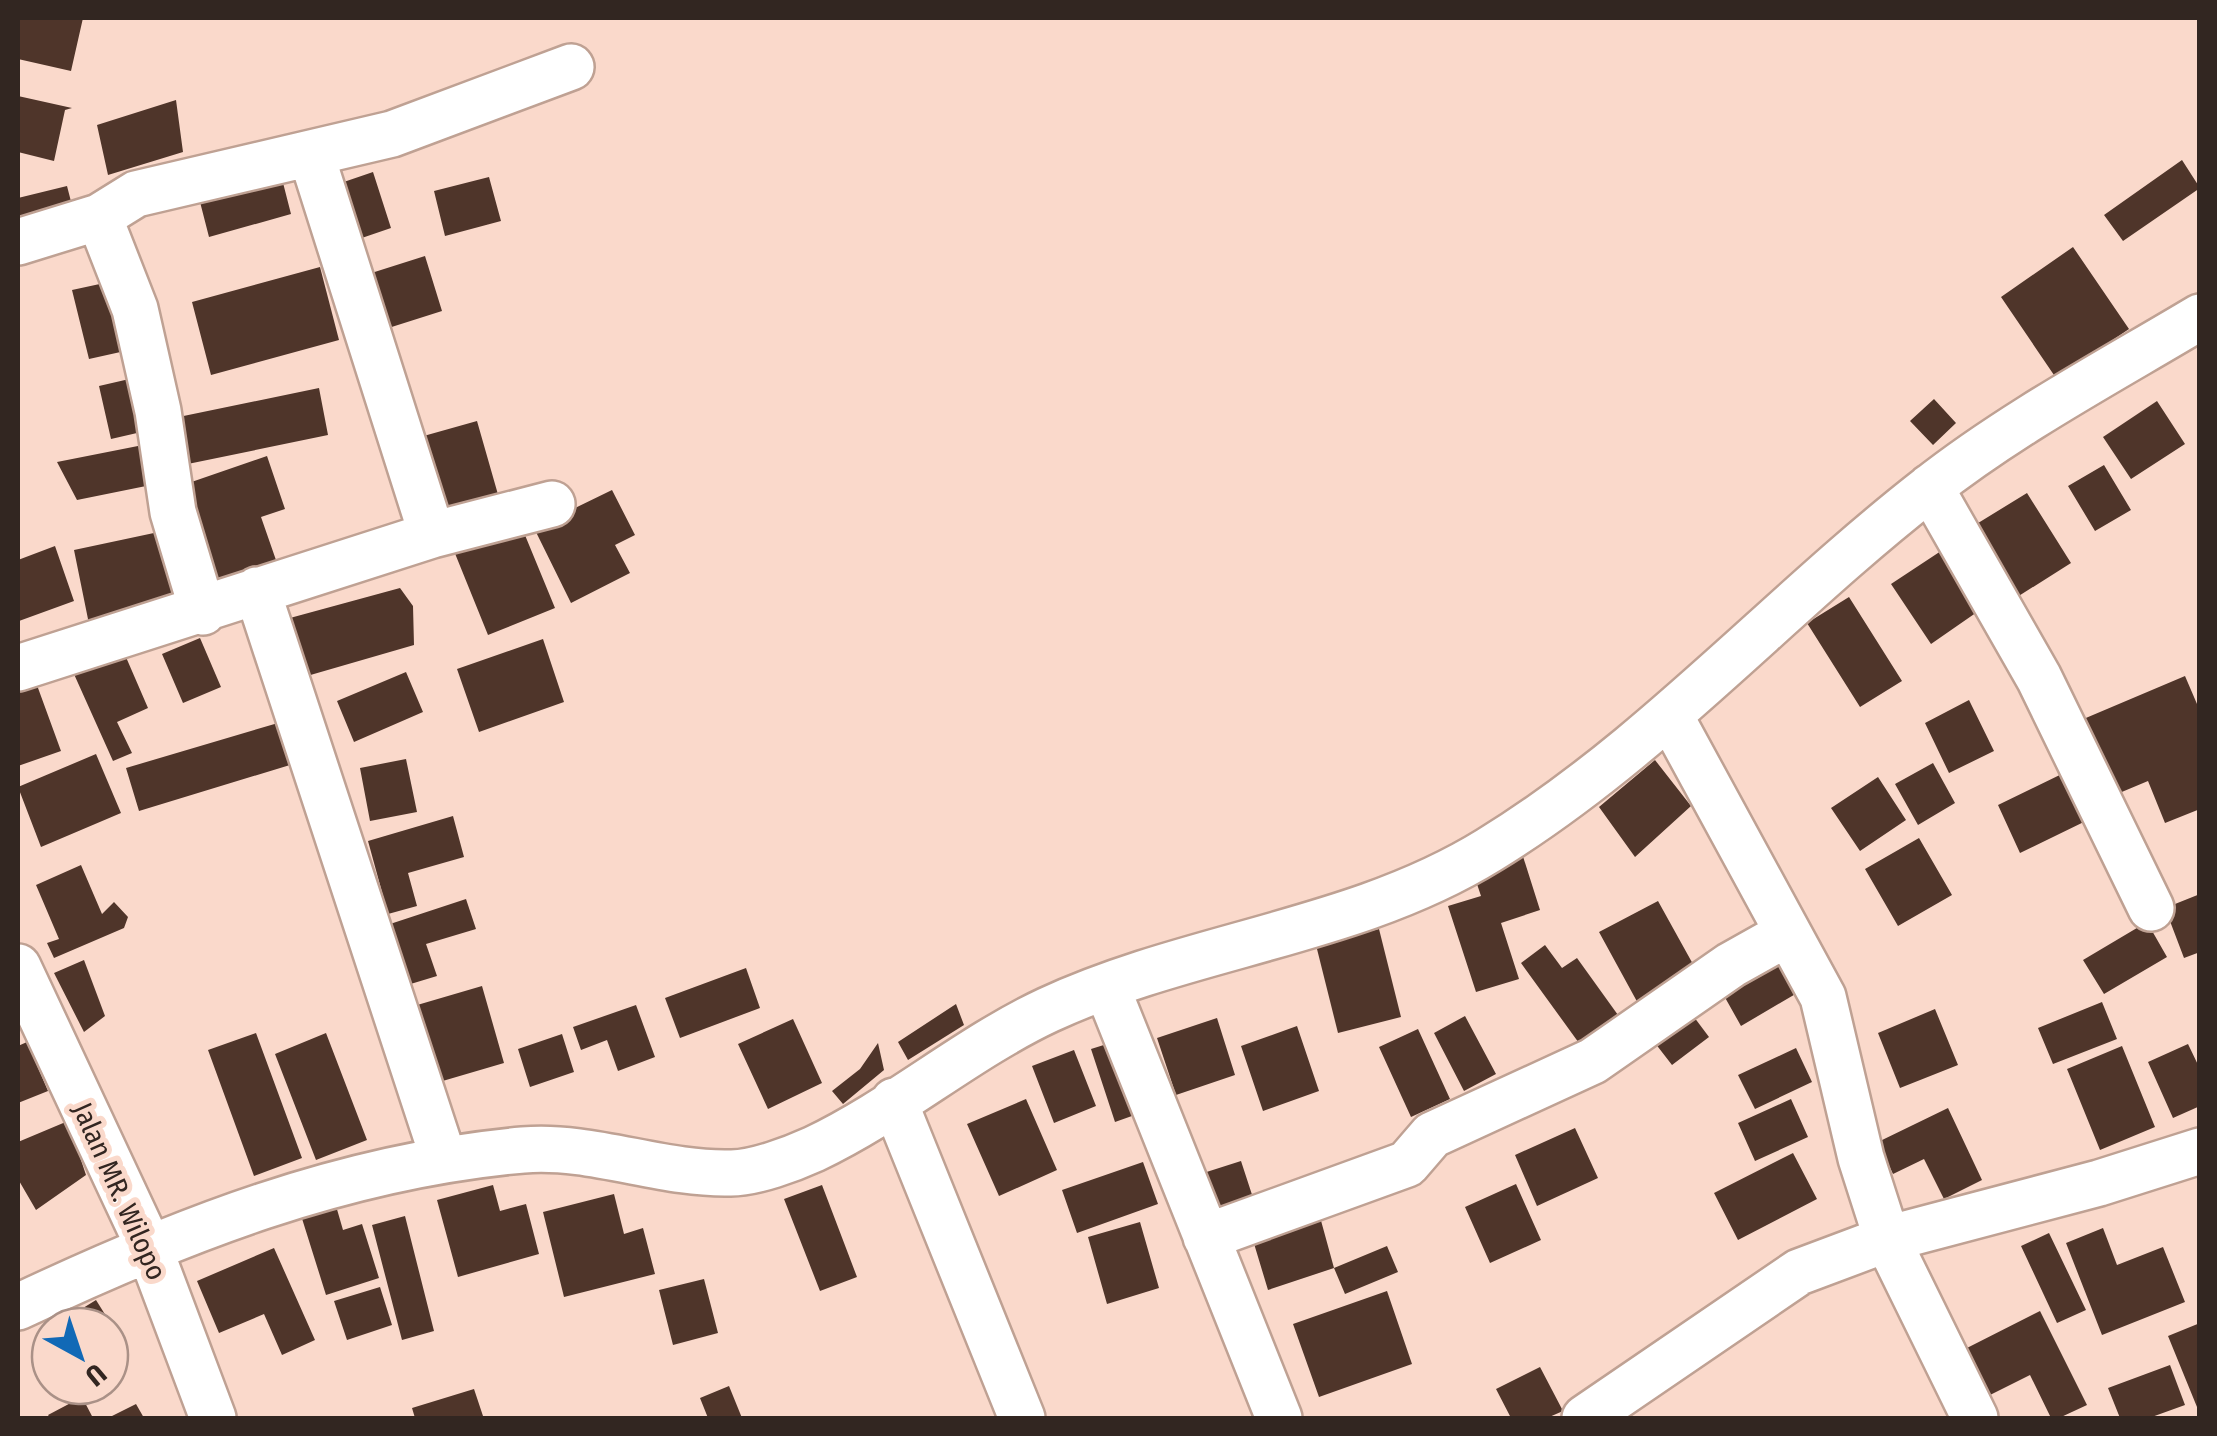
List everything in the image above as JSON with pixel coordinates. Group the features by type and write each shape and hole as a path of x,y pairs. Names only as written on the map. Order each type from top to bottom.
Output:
{"street":[{"path":"18,242 99,217 136,194 392,134 571,67"},
{"path":"310,154 432,536"},
{"path":"99,217 135,310 158,410 173,512 203,612"},
{"path":"18,1307 148,1245 286,1195 444,1160 531,1149 735,1174 812,1150 1046,1012 1107,988 1416,890 1484,854 1585,788 1930,487 2049,406 2200,317"},
{"path":"1930,487 2039,678 2151,908"},
{"path":"18,668 432,536 552,504"},
{"path":"257,590 444,1160"},
{"path":"1670,716 1830,1017 1861,1158 1887,1239 1975,1418"},
{"path":"1206,1237 1407,1164 1432,1135 1594,1060 1731,965 1788,934"},
{"name":"Jalan MR. Wilopo","path":"18,967 148,1245 213,1418"},
{"path":"1107,988 1279,1418"},
{"path":"894,1101 1022,1418"},
{"path":"1585,1418 1799,1272 1887,1239 2099,1183 2200,1151"}],"building":[{"path":"18,18 83,18 71,71 18,59"},
{"path":"18,96 72,108 65,110 54,161 18,152"},
{"path":"176,100 183,152 108,175 97,125"},
{"path":"2182,160 2200,188 2123,241 2104,215"},
{"path":"373,172 391,228 353,241 335,185"},
{"path":"281,175 291,214 209,237 199,198"},
{"path":"489,177 501,221 445,236 434,191"},
{"path":"67,186 75,217 18,231 18,198"},
{"path":"2073,247 2129,329 2056,378 2001,297"},
{"path":"425,256 442,311 379,331 362,276"},
{"path":"320,267 339,340 211,375 192,302"},
{"path":"109,282 125,351 89,359 72,290"},
{"path":"138,377 150,430 111,439 99,386"},
{"path":"319,388 328,435 178,466 169,419"},
{"path":"1934,399 1956,423 1933,445 1910,421"},
{"path":"2157,401 2185,444 2131,479 2103,437"},
{"path":"477,421 499,498 436,516 413,439"},
{"path":"143,445 151,485 77,500 57,462"},
{"path":"267,456 285,509 261,517 277,563 211,585 177,487"},
{"path":"2104,465 2131,510 2095,531 2068,486"},
{"path":"612,490 635,535 615,545 630,573 571,603 534,528"},
{"path":"2027,493 2071,563 2014,599 1970,528"},
{"path":"520,523 555,608 488,635 454,551"},
{"path":"168,530 183,605 89,624 74,550"},
{"path":"55,546 74,601 19,621 18,560"},
{"path":"1941,551 1980,610 1931,644 1891,584"},
{"path":"400,588 413,606 414,645 307,676 290,618"},
{"path":"1849,597 1902,681 1860,707 1807,623"},
{"path":"200,638 221,687 183,703 162,654"},
{"path":"543,639 564,702 479,732 457,669"},
{"path":"119,641 148,708 117,722 132,753 113,761 69,663"},
{"path":"406,672 423,712 354,742 337,701"},
{"path":"2185,676 2200,711 2200,809 2165,823 2148,781 2105,799 2074,723"},
{"path":"34,677 61,751 18,766 18,683"},
{"path":"1969,700 1994,751 1949,773 1925,723"},
{"path":"278,723 290,765 139,811 126,768"},
{"path":"96,754 121,813 41,847 18,787"},
{"path":"406,759 417,812 370,821 360,768"},
{"path":"1655,760 1691,806 1635,857 1599,807"},
{"path":"1933,763 1955,803 1918,825 1895,784"},
{"path":"2070,770 2092,818 2020,853 1998,805"},
{"path":"1878,777 1906,820 1860,851 1831,808"},
{"path":"453,816 464,857 408,873 417,906 388,914 368,841"},
{"path":"1919,838 1952,895 1898,926 1865,869"},
{"path":"1520,847 1540,910 1501,923 1519,979 1476,992 1448,906 1481,896 1470,863"},
{"path":"81,865 102,914 114,902 128,917 124,928 54,958 47,943 59,939 36,885"},
{"path":"2200,894 2200,952 2184,958 2165,908"},
{"path":"466,899 476,929 426,944 437,976 404,986 384,926"},
{"path":"1658,901 1699,975 1640,1007 1599,932"},
{"path":"2147,922 2167,957 2104,994 2083,960"},
{"path":"1379,929 1401,1017 1338,1033 1316,945"},
{"path":"1545,945 1562,968 1577,958 1623,1022 1584,1050 1521,963"},
{"path":"1782,949 1804,989 1741,1026 1718,985"},
{"path":"84,960 105,1016 84,1032 54,973"},
{"path":"746,968 760,1008 680,1038 665,998"},
{"path":"482,986 504,1063 429,1085 407,1008"},
{"path":"2102,1002 2117,1039 2053,1064 2038,1028"},
{"path":"956,1004 964,1025 908,1060 898,1042"},
{"path":"636,1005 655,1057 618,1071 607,1040 581,1050 573,1027"},
{"path":"1685,1005 1709,1037 1672,1065 1648,1034"},
{"path":"1935,1009 1958,1065 1900,1088 1878,1033"},
{"path":"1465,1016 1496,1074 1464,1091 1434,1033"},
{"path":"1217,1018 1235,1075 1176,1095 1157,1038"},
{"path":"793,1019 822,1083 768,1109 738,1044"},
{"path":"1297,1026 1319,1091 1263,1111 1241,1046"},
{"path":"1418,1029 1450,1099 1411,1117 1379,1047"},
{"path":"256,1033 302,1158 254,1176 208,1050"},
{"path":"326,1033 367,1140 316,1160 275,1054"},
{"path":"562,1034 574,1072 530,1087 518,1049"},
{"path":"1123,1039 1146,1111 1115,1122 1091,1049"},
{"path":"27,1042 48,1091 18,1103 18,1046"},
{"path":"878,1043 884,1070 843,1104 832,1091 860,1069"},
{"path":"2188,1044 2200,1069 2200,1106 2173,1118 2148,1062"},
{"path":"2122,1046 2155,1127 2100,1150 2067,1069"},
{"path":"1796,1048 1812,1082 1755,1109 1738,1075"},
{"path":"1074,1050 1096,1106 1054,1123 1032,1066"},
{"path":"1026,1099 1057,1170 999,1196 967,1124"},
{"path":"1791,1099 1808,1137 1755,1161 1738,1123"},
{"path":"1948,1108 1982,1180 1944,1199 1924,1159 1893,1174 1878,1142"},
{"path":"68,1121 86,1175 36,1210 18,1179 18,1142"},
{"path":"1575,1128 1598,1178 1537,1206 1515,1155"},
{"path":"1793,1153 1817,1199 1738,1240 1714,1193"},
{"path":"1241,1161 1257,1210 1210,1225 1194,1176"},
{"path":"1143,1162 1158,1204 1077,1233 1062,1190"},
{"path":"1516,1184 1541,1240 1490,1263 1465,1207"},
{"path":"493,1185 500,1211 526,1204 539,1254 458,1277 437,1200"},
{"path":"822,1185 857,1277 820,1291 784,1199"},
{"path":"614,1194 624,1234 643,1228 655,1274 564,1297 543,1212"},
{"path":"334,1199 343,1230 362,1224 379,1278 326,1295 299,1209"},
{"path":"1317,1206 1334,1268 1268,1290 1249,1227"},
{"path":"405,1216 434,1331 402,1340 372,1225"},
{"path":"1140,1222 1159,1288 1107,1304 1088,1237"},
{"path":"2103,1228 2117,1265 2163,1247 2185,1302 2102,1335 2066,1243"},
{"path":"2049,1233 2086,1310 2057,1323 2021,1246"},
{"path":"1387,1246 1398,1272 1345,1294 1334,1268"},
{"path":"274,1248 315,1340 282,1355 264,1314 219,1333 197,1281"},
{"path":"704,1279 718,1333 673,1345 659,1290"},
{"path":"380,1287 392,1325 347,1340 334,1301"},
{"path":"1387,1291 1412,1364 1319,1397 1293,1324"},
{"path":"2040,1311 2087,1405 2059,1418 2051,1418 2030,1375 1984,1398 1961,1351"},
{"path":"2200,1323 2200,1406 2197,1407 2168,1336"},
{"path":"2170,1365 2185,1405 2149,1418 2120,1418 2108,1388"},
{"path":"1540,1367 1563,1411 1547,1418 1511,1418 1496,1389"},
{"path":"729,1386 742,1418 708,1418 700,1398"},
{"path":"474,1389 483,1416 415,1418 412,1408"},
{"path":"136,1404 144,1418 108,1418"},
{"path":"65,1406 87,1406 93,1418 50,1418 48,1415"}]}
